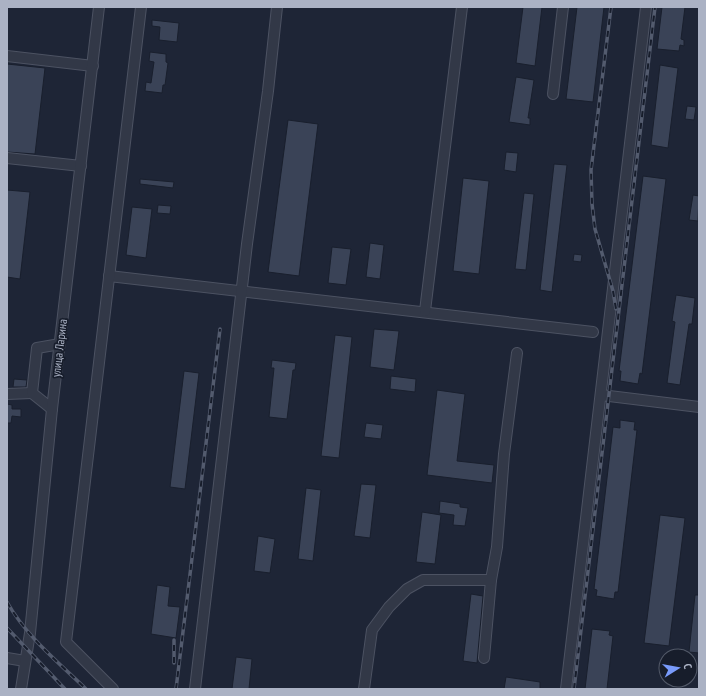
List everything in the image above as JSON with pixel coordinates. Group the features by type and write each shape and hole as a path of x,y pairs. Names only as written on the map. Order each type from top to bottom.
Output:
{"street":[{"name":"улица Ларина","path":"22,689 30,634 52,409 100,7"},
{"path":"113,689 66,642 141,7"},
{"path":"195,689 277,7"},
{"path":"425,312 462,7"},
{"path":"553,94 563,7"},
{"path":"566,689 646,7"},
{"path":"7,56 92,66"},
{"path":"7,158 81,166"},
{"path":"109,276 242,290 593,332"},
{"path":"32,393 37,348 60,344"},
{"path":"484,658 491,580 497,547 504,454 517,353"},
{"path":"7,394 32,393 52,409"},
{"path":"601,395 699,407"},
{"path":"364,689 372,630 389,607 407,589 423,580 491,580"},
{"path":"7,658 25,661"}],"building":[{"path":"523,7 542,7 535,66 516,63"},
{"path":"577,7 604,7 593,102 566,99"},
{"path":"662,7 685,7 681,39 684,40 684,46 680,45 679,51 657,49"},
{"path":"152,20 179,23 177,42 159,40 160,27 152,26"},
{"path":"150,52 166,54 166,62 168,63 165,85 163,85 162,93 145,91 146,82 151,83 154,62 149,61"},
{"path":"7,64 45,68 35,154 7,152"},
{"path":"660,65 678,68 668,148 651,145"},
{"path":"516,77 534,80 528,118 530,118 530,125 509,122"},
{"path":"687,106 696,107 694,120 685,119"},
{"path":"288,120 318,124 299,276 268,272"},
{"path":"506,152 518,153 516,172 504,170"},
{"path":"554,164 567,165 552,292 540,290"},
{"path":"643,176 666,179 642,374 640,373 638,384 620,381 621,371 619,371"},
{"path":"463,178 489,181 479,274 453,271"},
{"path":"140,179 174,182 173,188 140,184"},
{"path":"7,190 30,192 20,279 7,277"},
{"path":"524,193 534,194 526,270 515,269"},
{"path":"693,195 699,196 698,221 689,220"},
{"path":"158,205 171,206 170,214 157,213"},
{"path":"132,207 152,209 146,258 126,255"},
{"path":"370,243 384,245 380,279 366,277"},
{"path":"332,247 351,249 346,285 328,283"},
{"path":"574,254 582,255 581,262 573,261"},
{"path":"676,295 695,298 692,324 689,324 680,385 667,383 675,322 672,321"},
{"path":"374,329 399,331 394,370 370,367"},
{"path":"335,335 352,337 339,458 321,456"},
{"path":"272,360 296,363 295,370 293,370 287,419 269,417 274,368 271,368"},
{"path":"184,371 199,373 185,489 170,487"},
{"path":"391,376 416,379 415,392 390,389"},
{"path":"14,379 27,380 26,387 13,387"},
{"path":"437,390 465,394 457,461 494,465 492,483 427,475"},
{"path":"7,404 12,405 12,409 21,409 21,417 12,416 11,423 7,423"},
{"path":"620,420 635,422 634,430 637,430 618,592 615,592 614,599 596,596 597,590 594,589 613,427 620,428"},
{"path":"366,423 383,425 381,439 364,437"},
{"path":"361,484 376,485 370,538 354,536"},
{"path":"306,488 321,490 313,561 298,559"},
{"path":"440,501 460,504 460,507 468,508 465,526 453,525 454,515 439,513"},
{"path":"422,512 441,515 435,564 416,562"},
{"path":"660,515 685,518 669,646 644,643"},
{"path":"258,536 275,539 270,573 254,571"},
{"path":"157,585 170,587 168,606 180,607 176,638 151,634"},
{"path":"471,594 483,596 477,663 463,661"},
{"path":"695,595 699,595 699,653 698,648 689,648"},
{"path":"592,629 610,631 609,635 613,636 607,689 585,689"},
{"path":"236,657 252,659 249,689 232,689"},
{"path":"506,677 540,682 540,689 504,689"}],"railway":[{"path":"611,7 591,170 592,204 595,229 613,291 616,309"},
{"path":"574,689 655,7"},
{"path":"176,689 220,329"},
{"path":"7,602 23,626 54,659 86,689"},
{"path":"7,628 65,689"},
{"path":"174,640 174,663"}]}
